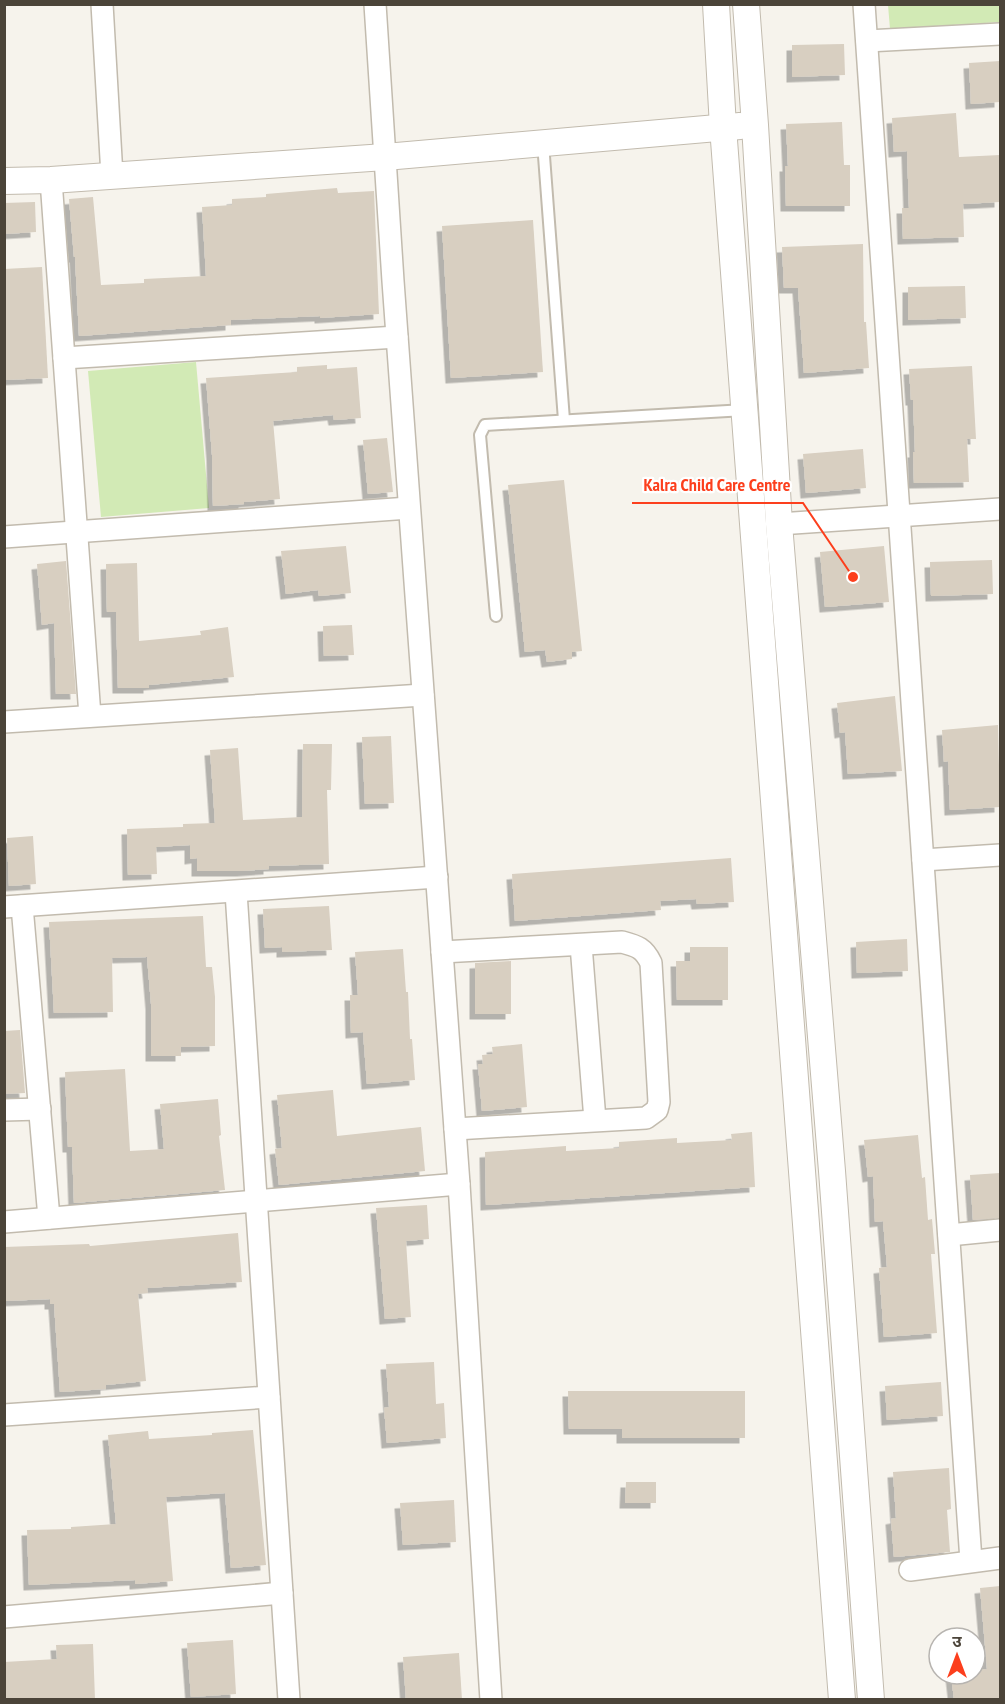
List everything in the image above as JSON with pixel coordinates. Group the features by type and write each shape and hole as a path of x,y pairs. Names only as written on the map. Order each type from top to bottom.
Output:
{"street":[{"path":"375,4 459,1184 491,1700"},
{"path":"716,4 723,127 758,410 779,524 831,1160 871,1700"},
{"path":"746,4 755,125 758,410 821,1418 842,1700"},
{"path":"864,4 971,1561"},
{"path":"107,5 112,176"},
{"path":"867,41 1000,34"},
{"path":"4,181 51,180 385,157 755,125"},
{"path":"51,180 90,716"},
{"path":"64,358 397,337"},
{"path":"4,537 410,508"},
{"path":"779,524 1000,509"},
{"path":"4,722 423,695"},
{"path":"923,860 1000,855"},
{"path":"50,1218 40,1109 13,907 437,877"},
{"path":"236,892 289,1700"},
{"path":"442,952 621,942 634,945 646,952 651,963 659,1102 657,1110 646,1118 455,1129"},
{"path":"581,945 595,1120"},
{"path":"4,1110 40,1109"},
{"path":"4,1222 459,1184"},
{"path":"949,1235 1000,1230"},
{"path":"4,1414 269,1397"},
{"path":"821,1418 850,1417"},
{"path":"910,1570 1000,1558"},
{"path":"4,1617 282,1593"},
{"path":"839,1668 868,1668"}],"lane":[{"path":"543,143 564,420"},
{"path":"496,616 480,435 485,425 758,410"}],"green space":[{"path":"888,5 1000,5 1000,22 890,29"},
{"path":"196,362 209,508 101,517 88,371"}],"building":[{"path":"844,44 845,75 792,77 792,45"},
{"path":"1000,61 1000,102 971,104 969,63"},
{"path":"956,113 959,157 1000,155 1000,202 963,204 964,237 903,239 902,208 909,208 907,151 894,152 892,118"},
{"path":"842,122 844,165 850,165 850,206 786,206 785,166 788,166 786,124"},
{"path":"337,188 338,193 374,191 379,314 231,320 231,325 79,336 69,199 93,197 101,285 144,283 144,279 206,276 202,207 232,205 232,199 266,197 266,194"},
{"path":"35,202 36,232 4,234 4,203"},
{"path":"533,220 543,372 451,378 442,226"},
{"path":"863,244 864,322 866,322 869,368 804,373 798,288 784,288 782,247"},
{"path":"42,267 48,378 4,380 4,269"},
{"path":"965,286 966,318 908,320 908,287"},
{"path":"327,365 327,369 357,367 361,418 334,420 333,415 273,421 280,499 213,506 206,378 297,372 297,367"},
{"path":"972,366 976,439 967,439 969,482 914,483 913,400 911,400 909,369"},
{"path":"387,438 393,492 368,494 363,440"},
{"path":"863,449 866,488 806,493 803,454"},
{"path":"564,480 582,651 572,652 572,659 547,662 545,650 525,652 508,485"},
{"path":"346,546 351,593 319,596 318,590 286,594 281,551"},
{"path":"884,546 889,602 825,607 820,552"},
{"path":"992,560 993,594 931,596 930,562"},
{"path":"66,561 76,694 56,694 54,623 42,625 37,564"},
{"path":"137,563 139,641 201,635 200,631 228,627 234,677 149,685 149,688 118,688 116,612 107,612 106,564"},
{"path":"352,625 354,655 324,656 323,626"},
{"path":"895,696 902,771 848,774 845,732 840,733 837,703"},
{"path":"998,725 1000,807 950,810 948,761 944,762 942,730"},
{"path":"391,736 394,803 365,804 362,737"},
{"path":"303,744 332,744 331,790 327,790 329,864 269,866 269,869 242,871 197,871 197,858 190,859 190,845 156,847 157,874 128,875 127,829 183,827 183,824 215,823 210,750 238,748 243,820 302,817"},
{"path":"33,836 36,884 9,886 7,838"},
{"path":"731,858 734,902 697,904 696,899 660,901 661,910 515,921 512,874"},
{"path":"329,906 332,950 282,952 282,947 265,948 263,909"},
{"path":"203,916 206,967 212,967 215,997 215,1046 181,1047 181,1056 151,1056 151,1004 147,957 112,958 113,1012 54,1013 49,922"},
{"path":"907,939 908,971 857,973 856,942"},
{"path":"690,947 728,947 728,1000 677,1000 676,961 690,961"},
{"path":"403,949 415,1080 367,1084 363,1032 351,1033 350,995 358,995 355,952"},
{"path":"511,961 511,1014 475,1014 475,963"},
{"path":"20,1030 25,1093 4,1094 4,1031"},
{"path":"522,1044 527,1107 482,1111 478,1064 483,1064 482,1055 493,1054 492,1047"},
{"path":"125,1069 130,1151 164,1149 160,1104 218,1099 221,1135 219,1136 225,1190 74,1203 72,1147 68,1147 65,1072"},
{"path":"333,1090 337,1136 421,1127 425,1171 279,1185 275,1149 282,1148 277,1095"},
{"path":"752,1132 755,1187 486,1205 485,1152 566,1146 566,1151 619,1148 619,1142 677,1138 677,1143 732,1140 731,1134"},
{"path":"918,1135 922,1178 925,1177 928,1220 932,1219 935,1254 931,1254 937,1333 884,1337 879,1268 887,1267 883,1221 875,1222 873,1176 868,1177 864,1140"},
{"path":"1000,1173 1000,1218 973,1220 970,1175"},
{"path":"427,1205 429,1239 406,1241 411,1317 385,1319 376,1208"},
{"path":"238,1233 242,1282 147,1288 148,1293 138,1294 146,1381 106,1385 106,1389 60,1392 54,1304 50,1304 50,1299 5,1301 4,1247 89,1244 90,1246"},
{"path":"434,1362 436,1404 444,1403 446,1438 387,1443 384,1408 389,1407 386,1364"},
{"path":"941,1382 943,1416 887,1420 885,1386"},
{"path":"568,1391 745,1391 745,1438 622,1438 622,1429 569,1429"},
{"path":"253,1430 266,1565 231,1568 225,1493 166,1497 173,1581 135,1584 135,1580 29,1585 27,1530 71,1529 71,1527 116,1524 108,1435 148,1431 149,1439"},
{"path":"949,1468 951,1509 947,1510 950,1552 894,1557 891,1519 896,1518 893,1472"},
{"path":"626,1482 656,1482 656,1503 625,1503"},
{"path":"454,1500 456,1542 403,1545 400,1503"},
{"path":"1000,1586 1000,1700 954,1700 952,1686 987,1686 987,1626 983,1626 980,1588"},
{"path":"233,1640 236,1694 191,1697 187,1643"},
{"path":"93,1644 95,1700 4,1700 4,1662 57,1659 56,1645"},
{"path":"459,1653 462,1700 406,1700 403,1657"}],"place":[{"name":"Kalra Child Care Centre","path":"853,577"}]}
